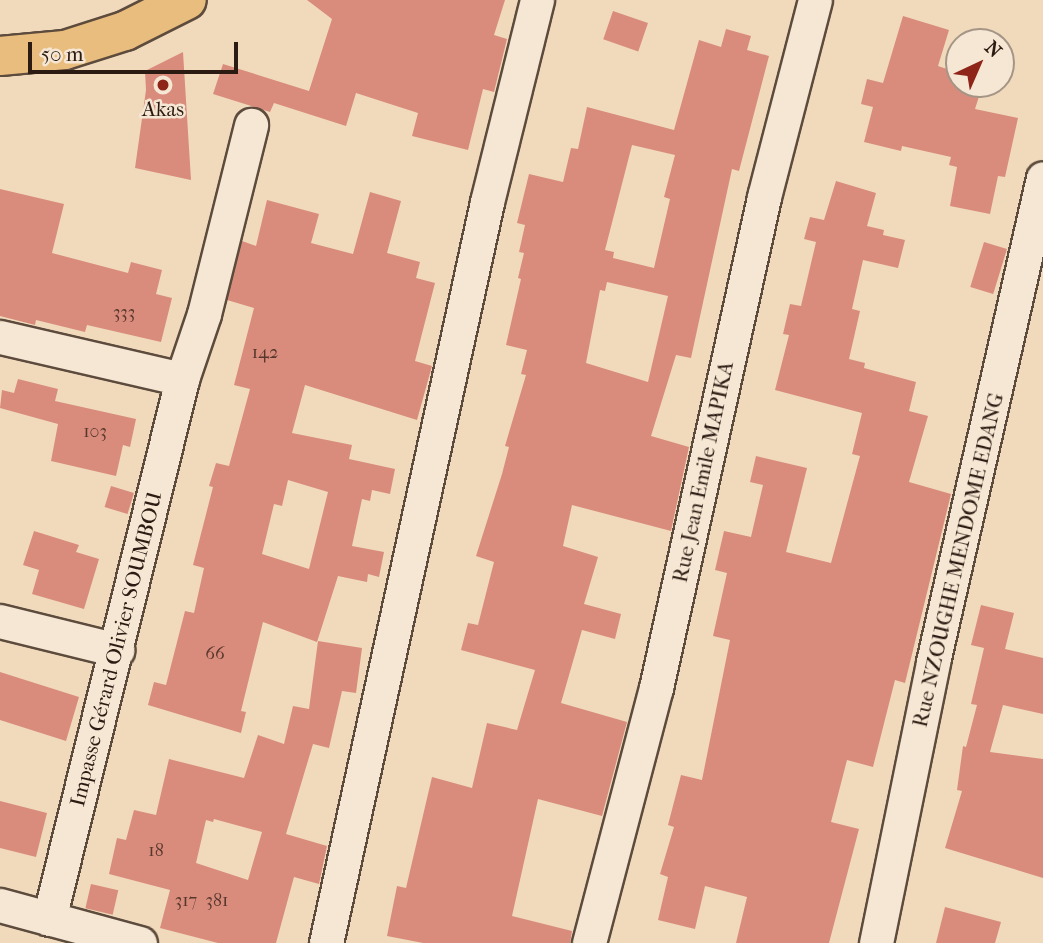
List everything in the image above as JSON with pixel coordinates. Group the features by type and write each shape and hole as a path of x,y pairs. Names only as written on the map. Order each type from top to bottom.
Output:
{"main road":[{"path":"0,56 65,50 125,31 187,0"}],"street":[{"path":"326,943 481,228 537,0"},
{"name":"Rue Jean Emile MAPIKA","path":"589,943 656,688 764,197 815,0"},
{"name":"Impasse Gérard Olivier SOUMBOU","path":"49,919 182,379 204,314 251,125"},
{"name":"Rue NZOUGHE MENDOME EDANG","path":"876,943 933,662 1043,178"},
{"path":"0,337 182,379"},
{"path":"0,621 117,650"},
{"path":"0,905 140,943"}],"building":[{"path":"307,0 505,0 494,35 507,39 494,92 483,89 468,150 412,136 418,113 356,93 346,126 274,103 270,112 213,94 223,64 309,91 332,19"},
{"path":"613,11 648,23 638,51 603,39"},
{"path":"903,16 945,29 945,43 938,66 945,68 945,98 979,98 975,109 1018,118 1005,177 998,176 990,214 950,206 957,167 949,165 951,157 902,146 901,151 864,142 873,107 861,104 867,79 883,83"},
{"path":"726,29 751,36 747,50 769,56 739,171 732,169 691,358 676,355 651,436 689,447 671,531 572,505 563,546 598,557 584,604 621,614 615,639 582,630 561,703 627,722 602,816 538,799 512,916 572,931 570,943 423,943 387,936 397,886 406,888 432,777 472,788 487,723 517,730 535,670 461,650 468,623 478,625 494,562 476,556 502,474 509,447 505,446 526,375 521,374 527,350 506,345 521,279 518,278 524,253 519,252 525,225 517,223 529,174 563,182 571,148 578,149 587,107 674,130 699,40 721,47","holes":["632,145 675,155 664,197 670,199 654,268 613,258 614,252 605,250","607,282 668,296 648,382 586,363 600,290 605,291"]},
{"path":"183,52 191,180 135,168 146,90 145,71"},
{"path":"836,181 876,193 867,226 884,230 883,235 905,240 898,268 863,260 852,309 860,311 849,359 865,363 864,368 916,382 909,411 928,416 909,482 951,494 905,683 895,680 873,767 847,760 831,822 859,829 829,943 736,943 747,897 705,886 695,929 658,920 668,877 660,874 674,827 668,825 681,775 702,780 730,640 713,636 727,573 715,570 724,531 751,537 763,485 750,482 756,456 807,468 786,552 831,563 860,456 852,454 862,413 775,390 789,335 783,334 790,304 801,306 816,242 804,239 810,217 824,220"},
{"path":"0,189 64,204 52,253 128,273 131,262 162,270 156,294 172,298 161,342 87,325 85,332 36,320 35,325 0,316"},
{"path":"370,192 401,201 387,253 420,262 416,278 435,283 415,361 432,366 417,420 305,385 292,433 352,445 349,459 395,469 390,494 372,490 370,501 362,499 352,546 384,552 379,577 368,574 367,582 338,576 317,642 263,622 241,711 246,712 241,733 148,705 154,682 166,685 185,611 194,613 204,568 193,565 213,487 209,486 216,463 229,466 250,389 234,385 254,308 227,300 242,241 256,246 267,200 319,214 311,243 353,254","holes":["288,480 328,492 309,569 262,554 274,504 282,506"]},
{"path":"984,242 1007,249 993,294 970,287"},
{"path":"18,379 58,389 55,401 136,419 130,447 123,445 116,476 51,461 58,424 0,408 2,390 14,393"},
{"path":"111,486 134,493 128,514 105,507"},
{"path":"34,531 79,545 76,552 99,559 84,609 32,594 39,570 23,565"},
{"path":"981,605 1014,613 1005,649 1043,658 1043,714 1003,705 990,752 1043,759 1043,878 945,848 962,791 957,790 963,746 966,747 977,705 971,704 984,648 971,645"},
{"path":"318,641 362,648 356,693 342,691 329,748 313,744 286,834 327,846 319,884 294,877 276,943 218,943 160,928 170,890 109,874 117,838 126,840 134,810 156,815 169,759 244,778 258,735 284,744 293,706 309,709","holes":["214,819 262,832 248,880 196,863 206,820 213,822"]},
{"path":"0,672 79,697 66,741 0,720"},
{"path":"0,801 47,813 36,857 0,848"},
{"path":"91,884 118,890 113,915 85,908"},
{"path":"945,907 1001,922 995,943 936,943"}],"place":[{"name":"Akas","path":"163,85"}]}
